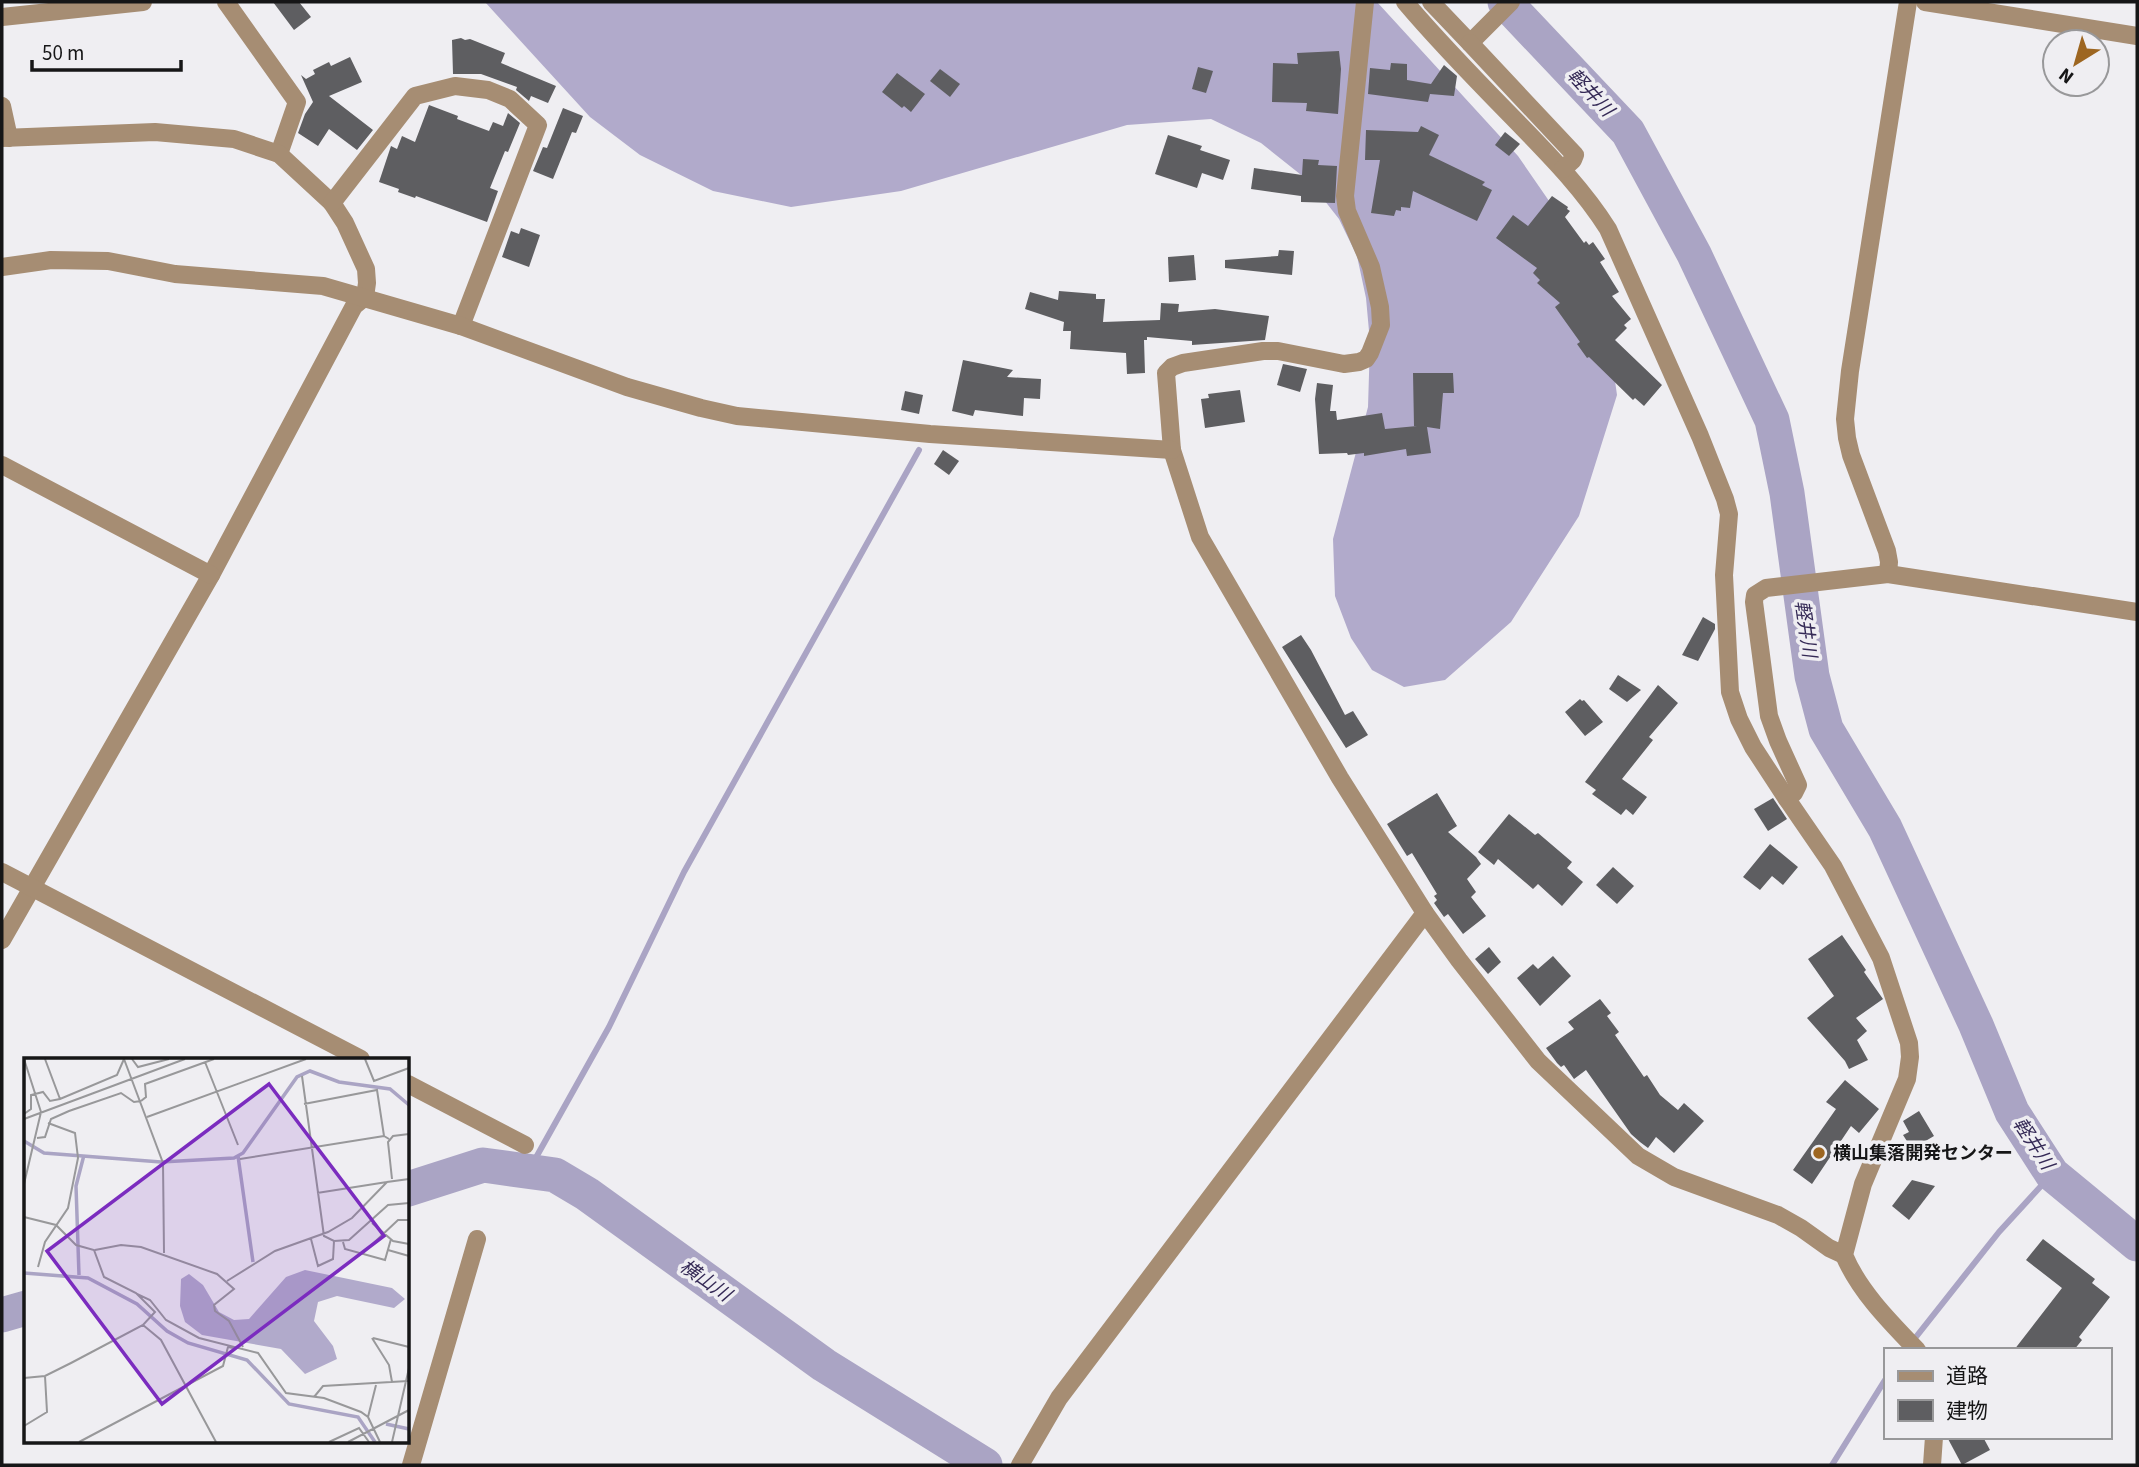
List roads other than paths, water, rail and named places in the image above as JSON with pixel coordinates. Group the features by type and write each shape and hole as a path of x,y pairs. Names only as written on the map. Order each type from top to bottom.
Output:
{"street":[{"path":"2,17 143,2"},
{"path":"226,2 297,102 279,154"},
{"path":"1365,2 1345,196 1347,211 1371,267 1381,325 1370,354 1359,362 1343,364 1278,351 1263,351 1183,363 1172,367 1166,373 1171,450 1200,537 1333,766 1425,913 1538,1060 1633,1152 1650,1164 1674,1177 1778,1215 1844,1255"},
{"path":"1405,2 1592,203 1608,229 1700,436 1725,499 1729,513 1724,575 1730,692 1739,719 1753,747 1833,866 1881,958 1909,1043 1907,1079 1863,1184 1844,1255 1854,1277 1893,1326 1915,1348"},
{"path":"1431,2 1574,155 1573,160 1563,169"},
{"path":"1470,43 1511,2"},
{"path":"1888,574 1887,551 1851,455 1845,419 1850,371 1908,2"},
{"path":"1925,2 2137,36"},
{"path":"332,203 415,96 455,86 488,90 510,99 538,125 461,326"},
{"path":"2,106 5,138 155,132 234,139 279,154 332,203 345,222 362,258 367,283 365,297 354,306 211,575 2,940"},
{"path":"2,267 51,260 108,261 174,274 323,286 461,326 627,387 737,416 916,433 1171,450"},
{"path":"2,465 211,575"},
{"path":"1787,799 1798,785 1769,716 1754,602 1755,595 1766,588 1888,574 2137,612"},
{"path":"2,872 359,1058"},
{"path":"1020,1465 1059,1398 1425,913"},
{"path":"410,1085 525,1145"},
{"path":"411,1465 477,1239"},
{"path":"1932,1465 1934,1439"}],"waterway":[{"name":"軽井川","path":"1505,2 1628,132 1694,254 1772,420 1787,493 1812,676 1826,729 1885,828 1976,1025 2012,1112 2052,1174 2137,1244"},
{"path":"529,1170 609,1027 684,872 919,450"},
{"name":"横山川","path":"410,1188 483,1165 555,1175 587,1194 824,1365 985,1465"},
{"path":"1912,1342 1999,1232 2052,1174"},
{"name":"横山川","path":"2,1315 24,1309"},
{"path":"1832,1465 1884,1382"}],"place":[{"name":"横山集落開発センター","path":"1819,1153"}]}
